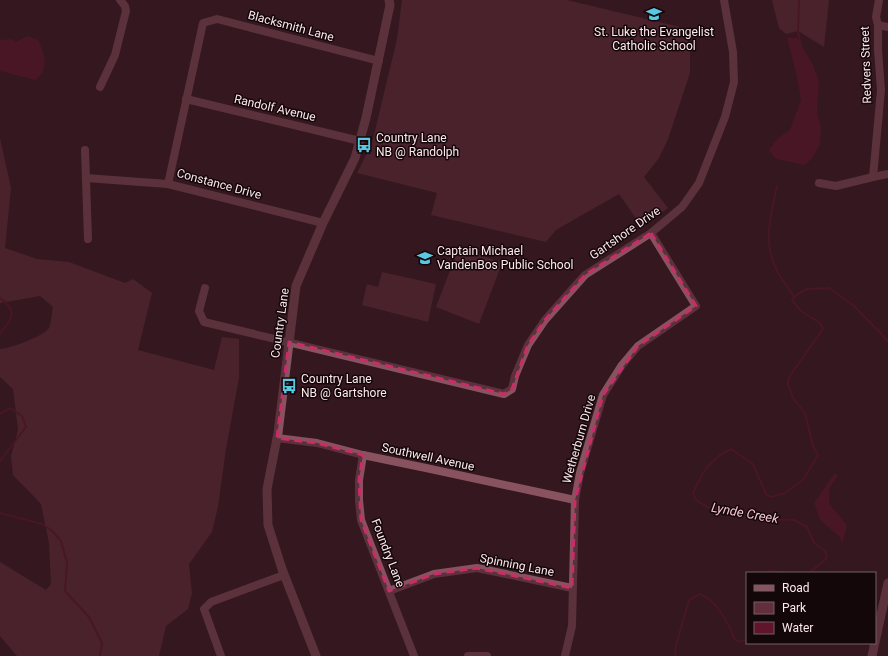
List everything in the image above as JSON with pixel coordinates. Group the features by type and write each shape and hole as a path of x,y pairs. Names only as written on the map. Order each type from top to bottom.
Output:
{"street":[{"path":"100,87 115,55 126,12 125,6 120,0"},
{"name":"Country Lane","path":"316,656 284,575 268,525 267,489 277,438 296,286 323,223 355,158 379,61 390,5 389,0"},
{"name":"Gartshore Drive","path":"205,288 199,311 204,322 504,394 512,389 515,376 528,345 545,320 585,275 651,233 682,207 699,183 725,117 734,82 733,52 724,0"},
{"name":"Redvers Street","path":"872,177 882,90 878,50 878,25 876,17 879,0"},
{"name":"Blacksmith Lane","path":"186,99 203,23 217,19 379,61"},
{"path":"878,25 888,27"},
{"name":"Randolf Avenue","path":"186,99 360,141"},
{"name":"Constance Drive","path":"186,99 168,184 323,223"},
{"path":"85,150 88,239"},
{"path":"819,183 836,186 888,174"},
{"path":"86,178 168,184"},
{"name":"Wetherburn Drive","path":"565,656 572,626 575,500 580,473 603,395 622,365 638,346 696,306 651,233"},
{"name":"Southwell Avenue","path":"277,438 316,443 363,456 575,500"},
{"name":"Foundry Lane","path":"363,456 359,480 359,500 362,520 414,656"},
{"name":"Spinning Lane","path":"389,591 434,574 477,568 572,588"},
{"path":"221,656 204,609 211,602 284,575"},
{"path":"876,638 887,589"},
{"path":"872,656 875,644"},
{"path":"468,656 487,656"}],"highlighted area":[{"path":"651,233 696,306 638,346 603,395 575,500 572,588 477,568 434,574 389,591 361,520 359,480 363,455 317,443 277,438 289,342 504,394 512,389 528,345 545,320 585,275"}],"green space":[{"path":"402,0 567,0 684,28 690,47 690,73 668,139 659,158 644,177 668,208 642,227 619,194 556,230 546,242 431,215 437,193 357,173 372,143 397,39"},
{"path":"772,0 829,0 824,47 798,31 786,34 779,28"},
{"path":"0,138 11,188 5,248 37,259 69,262 125,283 133,279 152,293 138,350 214,370 222,337 239,339 239,378 226,449 218,507 212,532 189,564 192,593 188,609 166,626 159,656 17,656 0,636 0,562 46,590 51,584 49,543 41,504 13,475 11,456 18,430 13,389 0,377 0,349 26,342 46,331 50,326 53,307 40,296 0,303"},
{"path":"459,247 502,263 479,324 436,307"},
{"path":"382,272 436,284 428,322 362,305 367,284 378,287"}],"water":[{"path":"28,36 38,40 43,51 45,62 43,72 40,76 35,80 0,71 0,38 1,40 12,39 16,42"},
{"path":"787,38 797,38 813,65 819,82 817,114 821,127 820,144 813,157 805,165 776,159 769,150 778,138 790,130 801,100"},
{"path":"835,473 838,476 830,487 829,496 830,505 846,524 842,544 840,537 821,521 814,503"}],"waterway":[{"path":"799,0 798,31 801,46"},
{"path":"777,186 770,218 770,250 772,260 777,271 794,297"},
{"name":"Lynde Creek","path":"810,572 827,558 825,551 814,543 807,527 794,520 768,519 749,513 707,507 695,499 693,493 700,478 712,462 717,457 731,449 753,464 766,494 771,497 785,493 803,480 818,455 813,446 805,413 793,398 788,384 789,377 823,329 820,323 801,311 792,300 796,295 807,289 829,288 853,305 888,341"},
{"path":"0,298 9,307 12,315 0,333"},
{"path":"0,414 10,408 22,416 26,427 0,461"},
{"path":"0,513 42,524 51,530 61,541 67,563 65,591 89,617 102,643 100,656"},
{"name":"Lynde Creek","path":"768,572 779,572"},
{"name":"Lynde Creek","path":"675,656 676,645 689,600 700,594 711,601 721,613 729,626 734,639 741,642 746,640"}],"place":[{"name":"St. Luke the Evangelist Catholic School","path":"654,14"},
{"name":"Country Lane NB @ Randolph","path":"364,145"},
{"name":"Captain Michael VandenBos Public School","path":"425,258"},
{"name":"Country Lane NB @ Gartshore","path":"289,386"}]}
